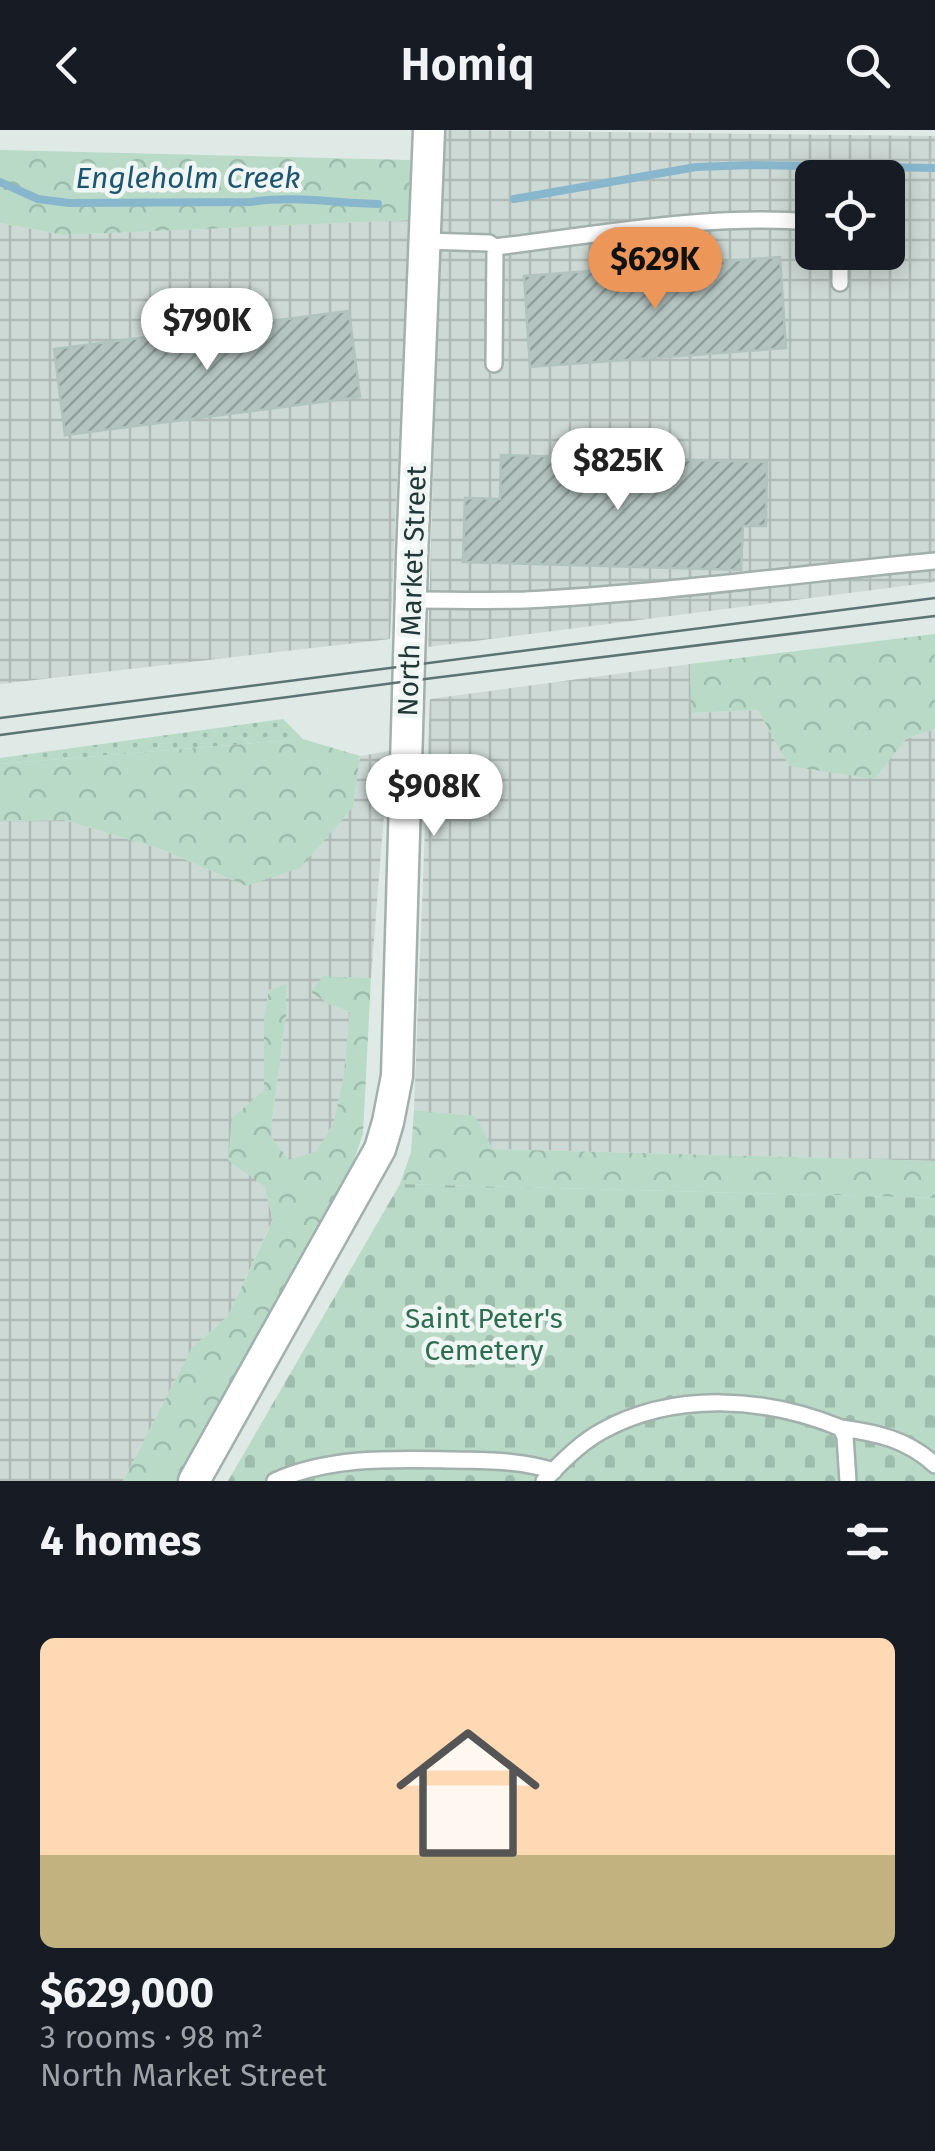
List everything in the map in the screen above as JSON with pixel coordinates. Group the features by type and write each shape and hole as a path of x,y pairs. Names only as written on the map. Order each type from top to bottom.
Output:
{"street":[{"name":"North Market Street","path":"194,1481 380,1149 397,1076 410,600 429,130"}],"lane":[{"path":"494,247 662,226 795,220"},
{"path":"425,241 490,243 494,247 494,364"},
{"path":"840,270 840,284"},
{"path":"410,600 522,600 607,594 935,560"},
{"path":"275,1481 297,1471 392,1458 508,1461 531,1464 549,1476 574,1450 600,1432 635,1416 676,1405 729,1402 874,1432 903,1441 935,1464"},
{"path":"841,1428 846,1437 848,1481"}],"shaded area":[{"path":"443,130 935,136 935,582 428,647"},
{"path":"409,220 390,639 0,684 0,223 64,235"},
{"path":"690,664 692,713 758,710 789,766 935,729 935,1161 492,1149 474,1116 414,1110 430,699"},
{"path":"389,751 371,978 323,976 329,1004 350,1012 343,1082 333,1124 317,1152 289,1160 270,1136 286,1015 286,985 269,990 264,1017 264,1090 232,1118 264,1186 273,1219 228,1316 192,1348 123,1481 0,1481 0,821 64,820 161,849 246,886 353,807 360,756"}],"green space":[{"path":"0,150 410,160 409,220 64,235 0,223"},
{"path":"935,634 935,729 906,739 874,779 789,766 758,710 691,713 690,664"},
{"path":"283,719 303,739 0,764 0,758"},
{"path":"303,739 360,756 353,807 300,868 246,886 161,849 64,820 0,821 0,764"},
{"path":"323,976 371,978 363,1134 347,1180 178,1481 123,1481 192,1348 228,1316 273,1220 264,1186 228,1160 232,1118 264,1090 264,1017 269,990 286,984 286,1015 270,1136 289,1160 317,1151 333,1124 343,1081 350,1012 311,992"},
{"path":"414,1110 475,1116 493,1149 935,1161 935,1198 400,1184 411,1152"},
{"name":"Saint Peter's Cemetery","path":"400,1184 935,1198 935,1481 228,1481"}],"building":[{"path":"780,257 786,348 530,367 524,276"},
{"path":"349,311 360,397 65,435 54,349"},
{"path":"501,455 767,462 766,526 743,526 741,570 463,562 465,498 500,499"}],"waterway":[{"name":"Engleholm Creek","path":"514,199 696,167 935,168"},
{"name":"Engleholm Creek","path":"0,182 38,199 69,203 282,199 378,204"}],"tram line":[{"path":"0,718 935,598"},
{"path":"0,735 935,616"}]}
